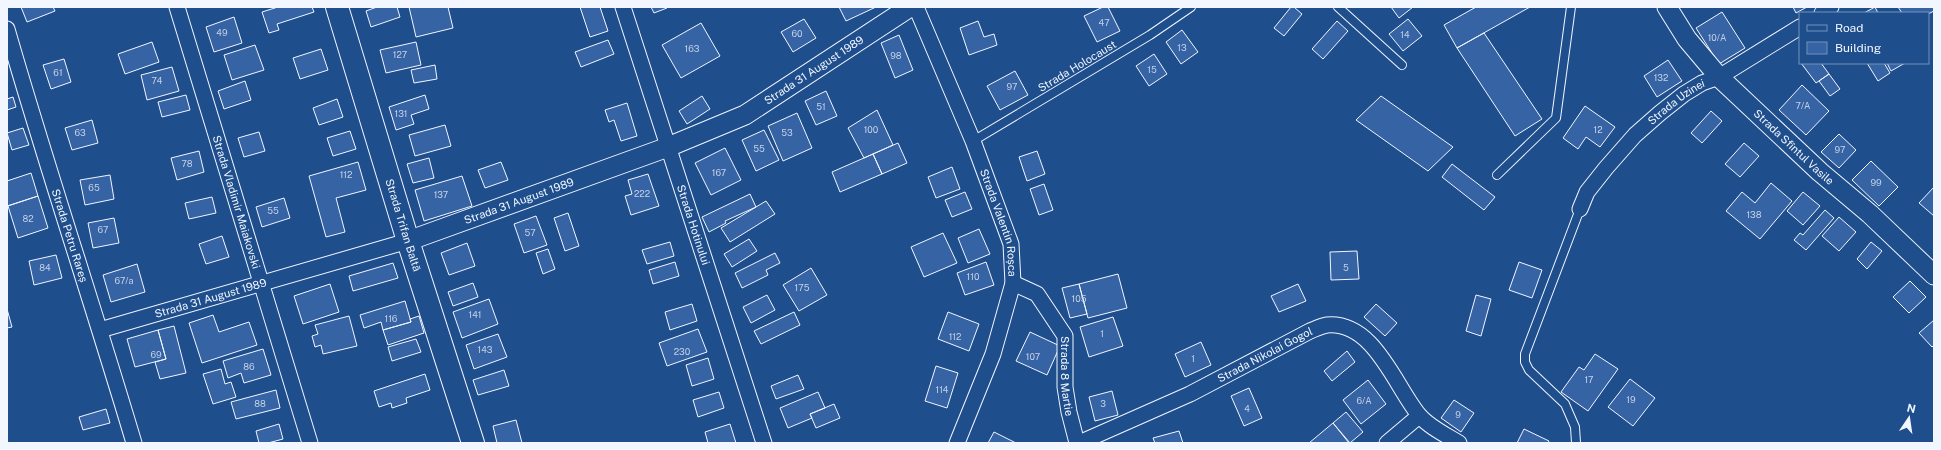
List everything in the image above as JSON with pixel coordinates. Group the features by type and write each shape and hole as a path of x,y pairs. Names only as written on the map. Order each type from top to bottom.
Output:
{"main road":[{"name":"Strada Trifan Baltă","path":"337,7 408,241 473,443"}],"street":[{"name":"Strada Vladimir Maiakovski","path":"177,7 310,443"},
{"name":"Strada Hotinului","path":"623,7 764,443"},
{"name":"Strada 31 August 1989","path":"100,330 261,285 408,241 668,147 745,115 910,7"},
{"name":"Strada Valentin Roșca","path":"916,7 972,141 1011,244 1013,283 993,354 957,443"},
{"name":"Strada Sfîntul Vasile","path":"1667,7 1687,39 1719,77 1820,172 1870,214 1934,275"},
{"name":"Strada Uzinei","path":"1580,209 1587,192 1635,135 1684,94 1702,83 1719,77 1799,28"},
{"name":"Strada Petru Rareș","path":"7,29 34,124 100,330 134,443"},
{"name":"Strada 8 Martie","path":"1013,283 1037,294 1065,336 1065,387 1069,412 1078,443"},
{"name":"Strada Nikolai Gogol","path":"1078,443 1190,394 1310,331 1326,325 1342,326 1361,336 1375,348 1419,416 1459,443"},
{"path":"1387,443 1419,416"}],"lane":[{"name":"Strada Holocaust","path":"972,141 1150,35 1191,7"},
{"path":"1338,7 1402,65"},
{"path":"1497,175 1556,118 1571,7"},
{"path":"1576,443 1575,427 1565,404 1528,370 1525,362 1525,354 1580,209"}],"building":[{"path":"21,7 53,7 55,11 27,22"},
{"path":"278,7 312,7 314,12 277,24 279,30 269,33 262,12"},
{"path":"377,7 397,7 400,17 371,27 366,11"},
{"path":"409,7 448,7 453,28 416,37"},
{"path":"580,7 600,7 608,31 590,37"},
{"path":"651,7 666,7 667,8 654,13"},
{"path":"839,7 876,7 846,21"},
{"path":"1103,7 1108,7 1120,31 1097,42 1084,16"},
{"path":"1291,7 1294,7 1302,14 1284,36 1274,28"},
{"path":"1391,7 1413,7 1399,18"},
{"path":"1476,7 1530,7 1457,48 1444,25"},
{"path":"1793,7 1807,7 1796,13"},
{"path":"1875,7 1878,12 1866,12"},
{"path":"1898,7 1934,7 1934,11 1929,14 1929,12 1901,12"},
{"path":"1722,12 1745,48 1719,64 1696,28"},
{"path":"234,17 242,43 214,52 206,27"},
{"path":"804,19 816,38 793,52 781,32"},
{"path":"1408,19 1422,36 1403,51 1389,34"},
{"path":"978,21 984,37 994,34 997,45 969,55 960,28"},
{"path":"1337,21 1348,31 1323,59 1312,49"},
{"path":"701,23 720,56 681,78 662,45"},
{"path":"1182,30 1198,52 1181,64 1166,42"},
{"path":"1484,33 1542,119 1515,136 1457,48"},
{"path":"899,35 913,70 895,78 881,43"},
{"path":"608,40 614,54 581,67 575,52"},
{"path":"152,42 159,62 125,74 118,54"},
{"path":"416,42 421,65 386,73 380,50"},
{"path":"255,45 264,70 232,80 224,55"},
{"path":"321,49 328,70 300,79 293,58"},
{"path":"1154,54 1167,74 1149,86 1136,66"},
{"path":"64,59 71,82 51,89 43,65"},
{"path":"1668,60 1682,81 1657,97 1644,76"},
{"path":"1802,64 1822,64 1829,74 1816,83"},
{"path":"1868,64 1885,64 1890,73 1878,81"},
{"path":"1888,64 1903,64 1891,71"},
{"path":"435,65 437,79 414,83 411,70"},
{"path":"172,67 179,91 147,100 141,75"},
{"path":"1015,71 1028,95 1000,110 987,86"},
{"path":"1829,74 1840,89 1830,96 1819,81"},
{"path":"245,81 251,100 224,109 218,91"},
{"path":"1802,85 1829,111 1806,135 1779,110"},
{"path":"826,91 837,116 816,125 805,101"},
{"path":"186,95 190,110 162,117 158,102"},
{"path":"425,95 429,109 411,115 414,124 396,130 389,107"},
{"path":"702,96 710,109 687,124 679,111"},
{"path":"1381,96 1453,147 1428,171 1356,120"},
{"path":"13,97 16,107 7,110 7,99"},
{"path":"337,99 343,117 319,125 313,108"},
{"path":"627,103 637,136 621,141 614,120 609,122 605,110"},
{"path":"1585,106 1615,127 1600,147 1586,137 1578,149 1563,138"},
{"path":"877,110 893,145 864,158 848,128"},
{"path":"1711,111 1722,121 1702,143 1691,133"},
{"path":"797,113 812,148 783,161 768,126"},
{"path":"92,120 98,143 72,150 65,128"},
{"path":"445,125 451,146 415,156 409,135"},
{"path":"23,128 29,145 12,150 7,133"},
{"path":"764,130 779,160 756,171 742,140"},
{"path":"350,131 356,149 333,156 327,138"},
{"path":"259,132 265,151 244,157 238,138"},
{"path":"1839,134 1856,150 1839,168 1821,152"},
{"path":"898,143 907,163 882,174 873,154"},
{"path":"1744,143 1759,156 1740,177 1725,164"},
{"path":"725,148 741,180 711,195 695,163"},
{"path":"199,151 204,172 177,180 171,158"},
{"path":"1037,151 1045,174 1027,181 1019,157"},
{"path":"873,154 882,174 840,192 832,172"},
{"path":"429,158 434,178 413,183 407,164"},
{"path":"1871,161 1898,187 1879,206 1852,180"},
{"path":"358,162 366,190 336,198 345,232 326,237 309,176"},
{"path":"501,162 508,180 485,188 478,170"},
{"path":"1452,164 1495,197 1484,210 1442,177"},
{"path":"952,167 960,189 936,198 928,177"},
{"path":"31,173 38,196 7,206 7,181"},
{"path":"648,174 659,206 631,215 625,196 632,194 628,180"},
{"path":"110,175 114,199 85,205 80,180"},
{"path":"462,176 472,206 424,221 415,190"},
{"path":"1771,183 1792,201 1760,239 1726,211 1742,192 1755,203"},
{"path":"1044,184 1053,210 1039,215 1030,189"},
{"path":"1934,187 1934,216 1919,203"},
{"path":"965,192 972,209 952,217 945,200"},
{"path":"1803,192 1820,206 1803,225 1787,211"},
{"path":"750,194 756,207 725,221 726,223 709,232 702,217"},
{"path":"38,196 48,228 18,238 8,206"},
{"path":"212,197 216,213 189,219 185,203"},
{"path":"284,198 290,218 262,227 256,207"},
{"path":"766,201 775,214 730,242 721,228"},
{"path":"1825,210 1834,218 1806,250 1794,240 1800,233 1803,235"},
{"path":"568,213 579,246 565,251 554,218"},
{"path":"536,216 547,245 524,253 514,224"},
{"path":"1839,217 1856,232 1839,251 1822,236"},
{"path":"114,218 119,243 93,248 88,223"},
{"path":"979,229 990,254 968,263 958,238"},
{"path":"943,233 957,263 924,277 911,247"},
{"path":"222,236 229,257 206,264 199,244"},
{"path":"749,239 757,251 732,267 724,254"},
{"path":"670,242 674,256 647,264 642,250"},
{"path":"1871,242 1882,251 1867,269 1857,259"},
{"path":"467,243 475,266 449,275 441,253"},
{"path":"548,249 555,269 543,274 536,253"},
{"path":"1357,251 1359,279 1331,280 1330,252"},
{"path":"775,253 780,263 766,270 768,275 742,288 735,273"},
{"path":"56,255 62,278 34,285 29,261"},
{"path":"675,262 679,276 653,284 649,270"},
{"path":"986,262 994,285 965,295 957,273"},
{"path":"1519,262 1542,270 1532,298 1509,290"},
{"path":"393,263 398,278 353,291 349,276"},
{"path":"137,264 145,292 111,302 103,275"},
{"path":"811,268 827,295 799,311 783,285"},
{"path":"1118,274 1127,308 1088,318 1079,284"},
{"path":"1910,281 1926,297 1909,313 1893,297"},
{"path":"473,283 478,297 453,306 448,292"},
{"path":"330,284 339,312 303,324 294,296"},
{"path":"1079,284 1087,314 1070,318 1062,288"},
{"path":"1298,284 1306,301 1279,312 1271,296"},
{"path":"767,295 775,310 751,323 743,307"},
{"path":"1476,295 1491,299 1481,336 1466,331"},
{"path":"489,299 498,324 462,338 453,312"},
{"path":"405,301 411,322 383,330 381,322 364,328 360,315"},
{"path":"692,304 697,321 670,330 665,312"},
{"path":"1376,304 1397,323 1385,336 1364,317"},
{"path":"7,309 12,327 7,328"},
{"path":"794,312 800,325 761,344 754,331"},
{"path":"948,312 979,324 969,351 938,339"},
{"path":"213,315 219,332 249,322 257,345 202,363 189,323"},
{"path":"349,316 357,346 323,354 321,345 315,347 312,336 318,334 315,325"},
{"path":"419,316 424,333 388,345 383,330 411,322 410,319"},
{"path":"1113,317 1123,346 1089,357 1080,327"},
{"path":"1934,320 1934,345 1932,347 1919,333"},
{"path":"174,326 186,373 160,379 155,362 166,359 158,330"},
{"path":"698,329 707,352 667,366 659,343"},
{"path":"158,330 166,359 135,367 127,339"},
{"path":"1030,332 1060,346 1047,375 1016,361"},
{"path":"498,334 507,357 474,369 466,345"},
{"path":"416,339 421,352 392,361 388,347"},
{"path":"1201,342 1211,365 1185,377 1175,354"},
{"path":"263,349 271,375 244,383 241,373 228,378 223,361"},
{"path":"1347,351 1355,362 1332,381 1324,371"},
{"path":"1595,354 1618,369 1588,411 1561,392 1579,367 1584,370"},
{"path":"708,358 714,379 692,386 686,365"},
{"path":"936,366 958,373 947,408 925,401"},
{"path":"221,369 225,384 231,382 236,397 213,404 203,374"},
{"path":"504,370 509,386 478,395 473,380"},
{"path":"425,374 430,390 406,398 407,403 392,408 391,403 379,407 374,391"},
{"path":"798,375 804,389 776,399 771,386"},
{"path":"1630,379 1655,398 1633,426 1608,407"},
{"path":"1368,380 1386,404 1361,424 1343,400"},
{"path":"1249,388 1262,418 1244,426 1231,396"},
{"path":"276,390 280,408 236,419 231,402"},
{"path":"1112,391 1118,415 1095,421 1089,397"},
{"path":"719,392 724,408 698,417 693,400"},
{"path":"818,392 825,408 810,414 812,418 788,428 780,408"},
{"path":"1454,400 1474,413 1461,432 1441,418"},
{"path":"834,404 840,418 816,428 810,414"},
{"path":"106,409 110,423 83,430 79,417"},
{"path":"1346,412 1363,432 1350,443 1333,423"},
{"path":"516,420 522,443 497,443 493,426"},
{"path":"1333,423 1349,443 1309,443"},
{"path":"279,424 283,439 268,443 259,443 256,431"},
{"path":"730,424 736,443 708,443 705,432"},
{"path":"1524,429 1549,441 1548,443 1517,443"},
{"path":"1179,431 1183,443 1155,443 1153,438"},
{"path":"994,432 1016,443 988,443"}]}
